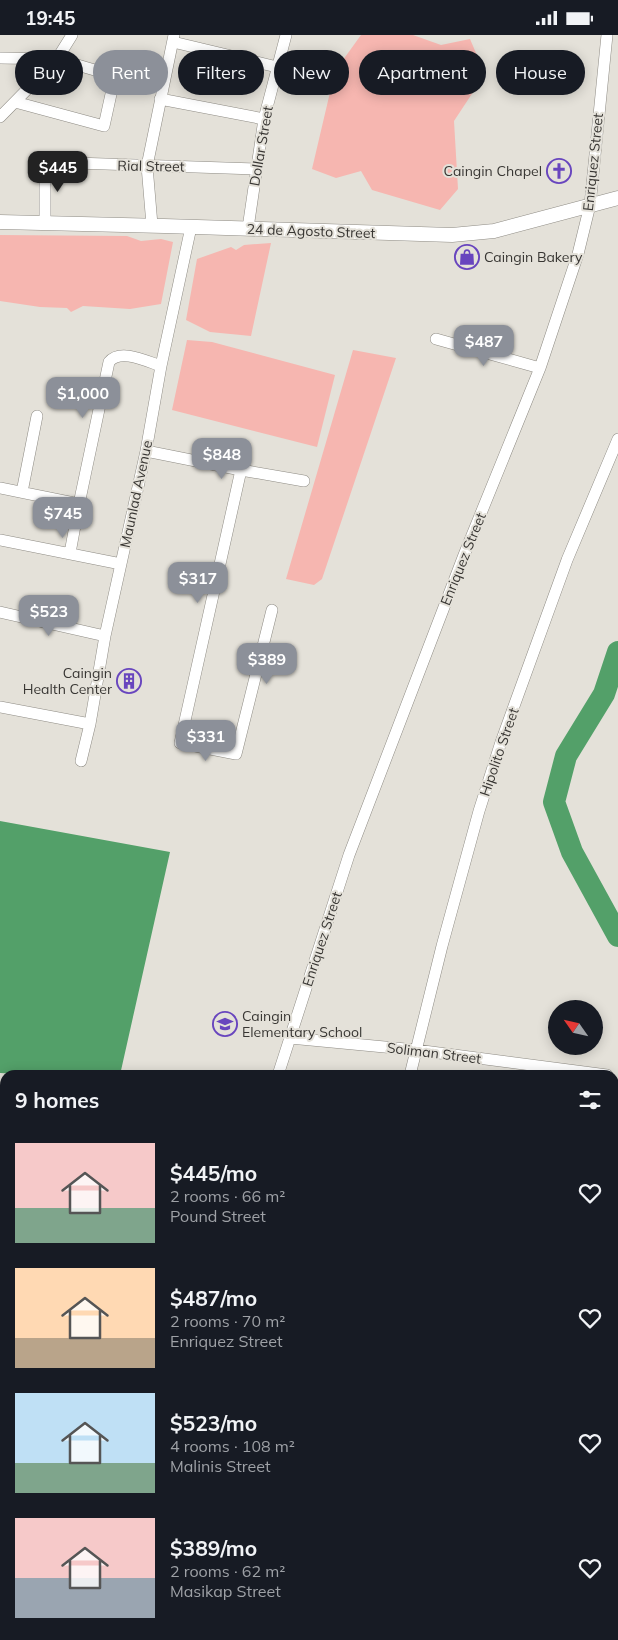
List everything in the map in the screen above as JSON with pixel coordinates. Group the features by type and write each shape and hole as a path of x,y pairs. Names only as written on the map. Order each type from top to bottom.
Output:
{"street":[{"path":"63,50 72,35"},
{"name":"Dollar Street","path":"282,50 286,35"},
{"name":"Enriquez Street","path":"280,1070 349,855 464,555 540,368 578,254 590,205 607,35"},
{"path":"152,225 147,166 174,39 274,66"},
{"path":"0,58 15,58"},
{"path":"15,103 104,126 115,76 83,67"},
{"name":"Dollar Street","path":"248,229 264,119 274,79"},
{"path":"0,117 23,95"},
{"path":"160,99 264,119"},
{"name":"Rial Street","path":"45,223 45,162 256,169"},
{"name":"24 de Agosto Street","path":"0,222 452,235 494,231 618,198"},
{"name":"Maunlad Avenue","path":"81,761 90,725 104,636 146,451 161,366 190,227"},
{"path":"436,339 540,368"},
{"path":"70,553 108,362 113,357 121,355 161,366"},
{"path":"22,492 37,416"},
{"name":"Hipolito Street","path":"411,1070 479,811 500,742 567,560 618,439"},
{"path":"146,451 241,471 304,481"},
{"path":"241,471 180,743 236,754 272,610"},
{"path":"0,488 79,504"},
{"path":"0,540 121,564"},
{"path":"0,613 104,636"},
{"path":"0,707 90,725"},
{"name":"Soliman Street","path":"290,1038 416,1050 569,1070"}],"shaded area":[{"path":"361,35 413,35 441,45 470,39 475,50 359,50 359,95 471,95 454,121 458,189 440,210 372,190 361,171 336,178 312,169 329,95 349,95 349,52"},
{"path":"0,235 127,236 141,241 161,239 173,242 161,304 130,309 83,306 71,312 67,308 40,307 0,301"},
{"path":"271,243 251,336 210,332 186,320 197,259 231,247 236,250 244,245"},
{"path":"187,340 212,342 335,375 317,447 172,410"},
{"path":"353,350 396,358 322,579 314,585 286,579"},
{"path":"0,821 170,852 121,1070 0,1070"}],"waterway":[{"path":"618,652 604,694 566,756 554,802 572,852 618,936"}],"place":[{"name":"Caingin Chapel","path":"559,171"},
{"name":"Caingin Bakery","path":"467,257"},
{"name":"Caingin Health Center","path":"129,681"},
{"name":"Caingin Elementary School","path":"225,1024"}]}
